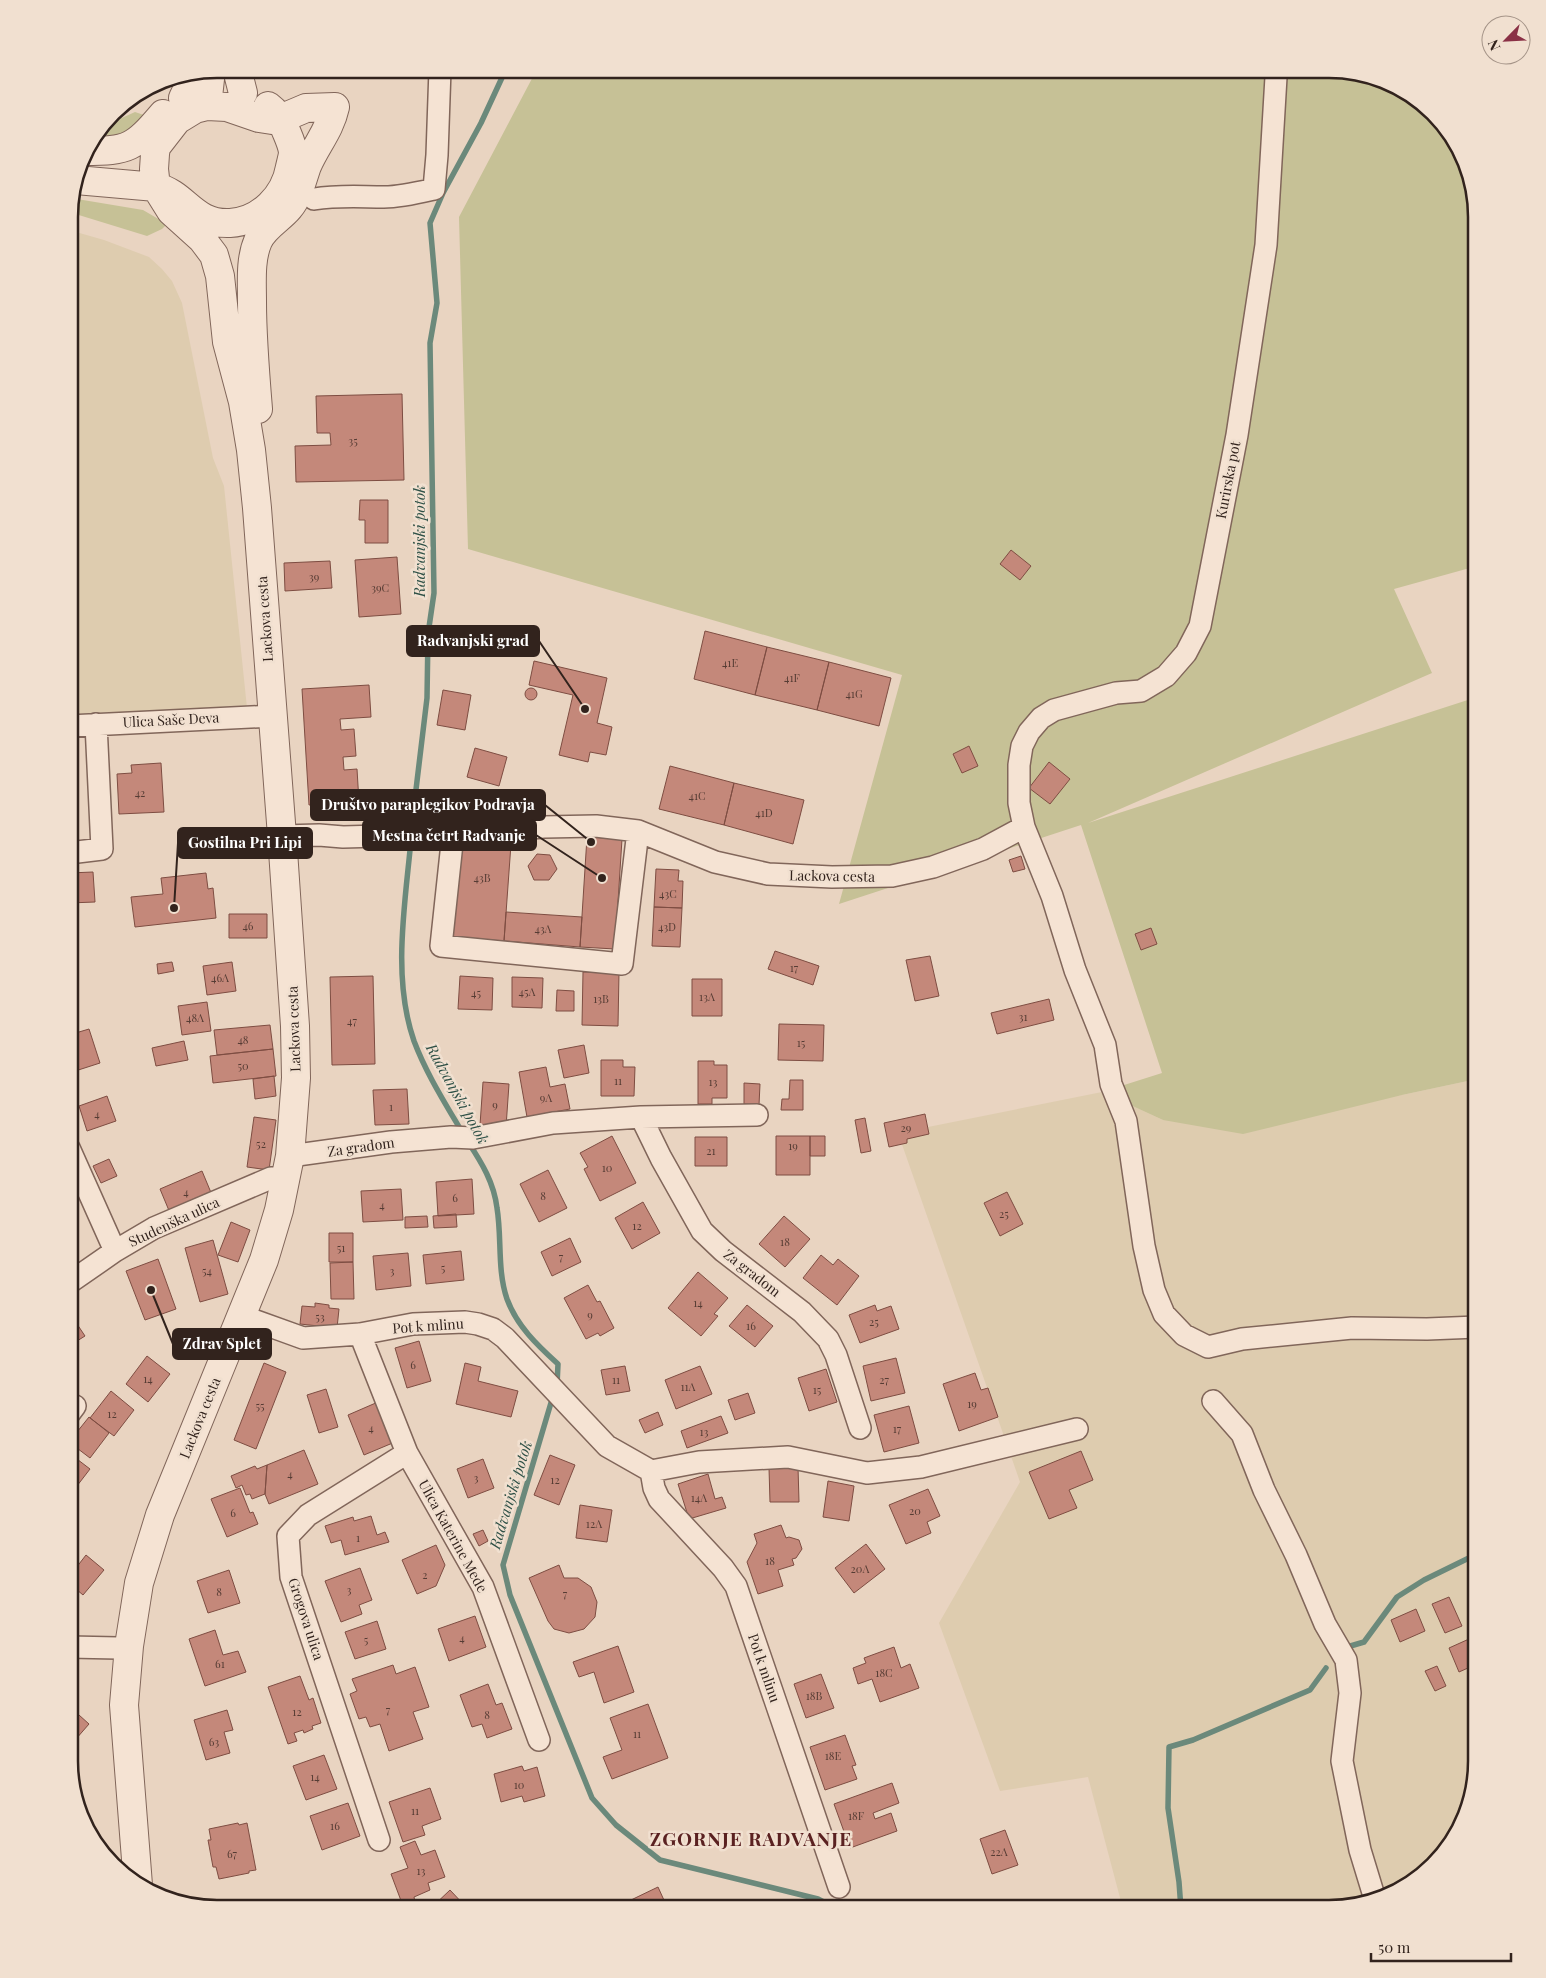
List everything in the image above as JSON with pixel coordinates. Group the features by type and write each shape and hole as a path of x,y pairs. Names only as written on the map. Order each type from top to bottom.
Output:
{"street":[{"path":"235,96 288,135 300,176 337,196 385,197 409,195 434,189 440,78"},
{"name":"Kurirska pot","path":"1276,78 1266,245 1237,435 1200,626 1186,653 1166,676 1141,691 1116,692 1054,710 1041,718 1022,746 1018,782 1020,802 1024,827 1052,896 1075,970 1105,1045 1112,1084 1126,1121 1144,1246 1154,1290 1164,1314 1184,1335 1208,1347 1242,1339 1352,1328 1427,1329 1468,1327"},
{"path":"163,199 154,169 151,146 165,111 235,96 306,108 335,108 304,136 300,176 282,191 262,218 236,266 237,318 243,402"},
{"path":"94,150 120,149 137,142 151,146"},
{"path":"88,163 115,162 151,146"},
{"path":"82,181 163,199 208,230 220,276 227,342 243,402"},
{"path":"80,195 128,200 163,199"},
{"path":"208,230 230,223 262,218"},
{"path":"251,450 258,415 252,330 252,276 258,240 267,228 262,218"},
{"name":"Lackova cesta","path":"137,1876 124,1705 129,1646 139,1583 160,1515 264,1260 279,1210 288,1167 296,1078 295,1035 273,716 251,450 243,402"},
{"name":"Ulica Saše Deva","path":"78,725 273,716"},
{"path":"78,852 102,849 96,724"},
{"name":"Lackova cesta","path":"282,836 452,834 596,826 638,831 715,862 768,874 832,878 892,876 933,867 983,849 1024,827"},
{"path":"452,834 441,946 622,964 638,831"},
{"name":"Za gradom","path":"288,1167 391,1142 452,1137 473,1138 553,1123 641,1117 757,1116"},
{"name":"Za gradom","path":"641,1117 660,1158 702,1231 723,1251 802,1312 828,1339 836,1355 860,1428"},
{"name":"Studenška ulica","path":"78,1277 115,1251 154,1228 271,1178 288,1167"},
{"path":"78,1168 115,1251"},
{"name":"Pot k mlinu","path":"242,1316 303,1338 360,1334 413,1324 464,1322 493,1329 505,1338 607,1446 650,1471 659,1499 723,1568 736,1586 839,1887"},
{"name":"Ulica Katerine Mede","path":"360,1334 407,1453 482,1587 539,1740"},
{"path":"1213,1401 1242,1434 1264,1490 1296,1555 1325,1624 1346,1660 1350,1694 1342,1761 1360,1850 1373,1893"},
{"path":"650,1471 700,1462 788,1456 867,1473 922,1467 1077,1429"},
{"name":"Grogova ulica","path":"379,1840 291,1577 288,1536 308,1515 407,1453"},
{"path":"78,1647 118,1648 129,1646"}],"shaded area":[{"path":"532,78 1338,78 1357,80 1383,88 1414,106 1440,132 1454,155 1466,189 1468,208 1468,568 1394,589 1432,673 1088,823 1468,700 1468,1081 1243,1134 1163,1120 1102,1092 1162,1073 1081,825 839,904 902,675 468,549 459,217"},
{"path":"135,112 144,115 135,130 100,141 116,121"},
{"path":"79,199 143,210 167,224 162,229 147,236 78,215"},
{"path":"78,233 149,257 172,281 182,303 213,458 224,486 247,708 78,717"},
{"path":"1468,1081 1468,1770 1466,1789 1461,1806 1445,1839 1421,1866 1391,1886 1365,1896 1329,1900 1121,1900 1088,1777 1000,1791 939,1623 1020,1482 898,1133 1102,1092 1163,1120 1402,1095"}],"building":[{"path":"402,394 404,480 296,482 295,446 331,445 330,433 317,433 316,396"},
{"path":"360,500 388,500 388,543 365,543 365,520 359,520"},
{"path":"1011,550 1031,566 1020,580 1000,564"},
{"path":"397,557 401,614 359,617 355,560"},
{"path":"330,561 332,588 285,591 284,563"},
{"path":"705,631 767,647 755,695 694,679"},
{"path":"767,647 829,662 817,710 755,695"},
{"path":"534,661 607,678 597,723 612,727 606,755 590,752 588,762 559,755 573,695 529,685"},
{"path":"829,662 891,678 879,726 817,710"},
{"path":"369,685 371,717 340,719 341,730 354,729 356,756 343,757 344,770 357,769 359,802 309,805 302,689"},
{"path":"531,688 537,694 531,700 525,694"},
{"path":"443,690 471,695 465,730 437,725"},
{"path":"969,746 978,766 962,773 953,754"},
{"path":"475,748 507,757 499,786 467,777"},
{"path":"1049,762 1070,779 1050,804 1029,788"},
{"path":"161,763 164,812 119,814 117,774 132,773 131,765"},
{"path":"670,766 734,783 724,825 659,809"},
{"path":"734,783 804,800 793,844 724,825"},
{"path":"587,837 622,839 615,949 580,947"},
{"path":"458,840 511,844 504,941 451,937"},
{"path":"537,854 550,855 557,869 549,880 534,880 528,866"},
{"path":"1021,856 1025,869 1013,872 1009,860"},
{"path":"656,869 679,870 678,881 683,881 682,908 654,907"},
{"path":"93,872 95,902 78,903 78,873"},
{"path":"206,873 208,889 213,888 216,918 135,927 131,897 163,894 161,878"},
{"path":"654,907 682,908 680,947 652,946"},
{"path":"506,912 582,917 580,947 504,941"},
{"path":"229,914 267,914 267,938 229,938"},
{"path":"1151,928 1157,944 1141,950 1135,934"},
{"path":"775,951 819,966 813,985 768,969"},
{"path":"930,956 939,996 915,1001 906,960"},
{"path":"172,962 174,971 158,974 157,964"},
{"path":"232,962 236,991 207,995 203,966"},
{"path":"583,972 619,972 618,1026 582,1025"},
{"path":"373,976 375,1064 332,1065 330,977"},
{"path":"460,976 493,978 492,1010 458,1009"},
{"path":"512,977 543,978 542,1008 512,1007"},
{"path":"692,979 722,979 722,1016 692,1016"},
{"path":"557,990 574,991 574,1011 556,1011"},
{"path":"1049,999 1054,1020 997,1034 991,1013"},
{"path":"207,1002 211,1031 182,1035 178,1006"},
{"path":"779,1024 824,1025 823,1061 778,1060"},
{"path":"270,1025 273,1049 217,1055 214,1030"},
{"path":"89,1029 100,1063 78,1070 78,1032"},
{"path":"184,1041 188,1060 156,1066 152,1048"},
{"path":"584,1045 589,1073 564,1078 558,1050"},
{"path":"273,1049 276,1076 213,1083 210,1056"},
{"path":"601,1060 623,1060 623,1067 635,1067 634,1096 601,1096"},
{"path":"698,1061 714,1061 714,1065 727,1065 727,1098 712,1098 712,1104 698,1104"},
{"path":"546,1067 550,1087 565,1084 570,1109 527,1117 519,1072"},
{"path":"274,1076 276,1096 255,1099 253,1079"},
{"path":"790,1080 803,1080 803,1110 781,1110 782,1099 789,1099"},
{"path":"483,1082 509,1084 506,1127 480,1125"},
{"path":"744,1083 760,1084 759,1105 744,1104"},
{"path":"407,1089 409,1124 375,1125 373,1090"},
{"path":"107,1096 116,1121 87,1131 79,1106"},
{"path":"925,1114 929,1134 907,1139 907,1143 889,1147 884,1123"},
{"path":"254,1117 276,1120 269,1170 247,1167"},
{"path":"865,1118 871,1151 861,1153 855,1120"},
{"path":"612,1136 636,1183 600,1201 584,1169 588,1167 580,1153"},
{"path":"776,1136 810,1136 810,1175 776,1175"},
{"path":"810,1136 825,1136 825,1156 810,1156"},
{"path":"695,1137 727,1137 727,1166 695,1166"},
{"path":"109,1159 117,1176 101,1183 93,1166"},
{"path":"548,1170 567,1208 539,1222 520,1184"},
{"path":"202,1171 212,1195 170,1213 160,1189"},
{"path":"472,1179 474,1214 438,1216 436,1182"},
{"path":"401,1189 403,1220 363,1222 361,1191"},
{"path":"1007,1192 1023,1224 1000,1236 984,1203"},
{"path":"643,1202 660,1233 632,1249 615,1218"},
{"path":"456,1214 457,1227 434,1228 433,1216"},
{"path":"427,1216 428,1227 405,1228 405,1217"},
{"path":"784,1216 810,1239 785,1267 759,1244"},
{"path":"231,1222 250,1230 238,1262 218,1255"},
{"path":"329,1233 353,1233 353,1262 329,1262"},
{"path":"570,1238 581,1262 552,1276 541,1252"},
{"path":"213,1240 228,1294 200,1302 185,1248"},
{"path":"461,1251 464,1280 426,1284 423,1255"},
{"path":"408,1253 411,1286 376,1290 373,1256"},
{"path":"821,1255 833,1265 838,1259 859,1276 837,1305 803,1278"},
{"path":"158,1259 176,1309 145,1320 126,1271"},
{"path":"353,1262 354,1299 331,1299 330,1263"},
{"path":"698,1272 728,1298 714,1314 718,1316 701,1336 668,1308"},
{"path":"588,1285 597,1302 600,1301 614,1328 600,1336 598,1333 586,1339 564,1298"},
{"path":"315,1303 339,1309 337,1328 300,1324 302,1306 315,1307"},
{"path":"747,1305 773,1326 755,1347 729,1326"},
{"path":"875,1305 877,1311 891,1306 899,1329 860,1343 849,1315"},
{"path":"78,1326 85,1336 78,1340"},
{"path":"419,1341 431,1381 407,1388 395,1348"},
{"path":"147,1356 170,1374 148,1402 126,1384"},
{"path":"896,1358 905,1393 871,1401 863,1366"},
{"path":"264,1363 286,1372 256,1449 234,1440"},
{"path":"465,1363 481,1367 478,1381 518,1391 511,1417 456,1404"},
{"path":"625,1366 630,1391 606,1395 601,1370"},
{"path":"700,1366 712,1394 676,1409 665,1380"},
{"path":"826,1369 837,1402 809,1411 798,1378"},
{"path":"975,1373 981,1390 988,1388 998,1417 959,1431 943,1384"},
{"path":"326,1389 338,1427 319,1433 307,1395"},
{"path":"111,1391 134,1410 114,1436 90,1418"},
{"path":"748,1393 755,1413 735,1420 728,1400"},
{"path":"378,1402 395,1442 364,1455 348,1415"},
{"path":"909,1406 919,1443 884,1452 874,1415"},
{"path":"658,1412 663,1425 645,1433 639,1420"},
{"path":"721,1416 728,1433 687,1448 681,1431"},
{"path":"89,1417 109,1433 90,1458 78,1449 78,1431"},
{"path":"304,1450 318,1484 269,1504 265,1494 267,1465"},
{"path":"1081,1451 1093,1480 1069,1490 1077,1508 1049,1519 1029,1472"},
{"path":"550,1455 575,1465 559,1505 534,1495"},
{"path":"483,1459 494,1488 468,1498 457,1469"},
{"path":"78,1460 90,1469 78,1485"},
{"path":"267,1465 265,1494 252,1499 250,1494 246,1495 242,1485 236,1488 231,1476 255,1466 257,1469"},
{"path":"798,1467 799,1502 770,1502 769,1468"},
{"path":"708,1474 715,1499 722,1497 726,1508 689,1519 678,1484"},
{"path":"828,1481 854,1486 849,1521 823,1517"},
{"path":"240,1488 250,1513 253,1512 258,1524 227,1537 211,1499"},
{"path":"928,1489 940,1516 927,1522 931,1533 906,1544 889,1505"},
{"path":"580,1505 612,1510 607,1542 576,1538"},
{"path":"371,1516 377,1535 385,1532 389,1542 345,1555 341,1540 331,1543 325,1526 353,1517 354,1521"},
{"path":"781,1525 786,1538 799,1540 802,1549 796,1558 792,1559 794,1565 778,1570 783,1586 758,1594 747,1562 757,1543 754,1534"},
{"path":"483,1530 488,1541 479,1546 473,1534"},
{"path":"866,1544 885,1569 854,1593 835,1568"},
{"path":"436,1545 445,1565 436,1586 417,1594 402,1560"},
{"path":"86,1555 104,1570 83,1595 78,1591 78,1565"},
{"path":"559,1565 564,1578 578,1578 591,1587 597,1602 595,1617 584,1629 569,1633 554,1629 548,1621 529,1578"},
{"path":"360,1568 372,1600 359,1605 362,1614 341,1622 325,1581"},
{"path":"229,1570 240,1603 208,1613 197,1581"},
{"path":"1449,1597 1462,1626 1445,1633 1432,1604"},
{"path":"1416,1609 1425,1631 1400,1642 1391,1620"},
{"path":"475,1616 486,1647 449,1661 438,1629"},
{"path":"377,1621 386,1649 355,1659 345,1632"},
{"path":"215,1630 223,1655 238,1651 246,1672 205,1686 189,1639"},
{"path":"1468,1639 1468,1668 1459,1672 1449,1648"},
{"path":"618,1646 634,1692 604,1703 594,1672 579,1677 573,1662"},
{"path":"894,1647 901,1668 910,1664 919,1688 880,1702 872,1679 858,1684 853,1668 866,1663 864,1658"},
{"path":"393,1665 396,1674 415,1667 429,1707 413,1712 423,1739 389,1751 380,1724 370,1727 366,1717 359,1719 350,1694 357,1691 352,1679"},
{"path":"1437,1666 1446,1686 1435,1691 1425,1671"},
{"path":"821,1674 834,1708 806,1718 794,1684"},
{"path":"300,1676 309,1700 313,1698 321,1723 312,1726 313,1729 304,1733 303,1730 294,1733 297,1741 288,1744 268,1687"},
{"path":"488,1684 496,1705 502,1703 512,1729 487,1738 482,1724 472,1727 460,1695"},
{"path":"648,1704 668,1758 612,1779 603,1757 622,1750 610,1718"},
{"path":"227,1710 233,1730 224,1732 230,1753 206,1760 194,1720"},
{"path":"78,1714 89,1724 78,1737"},
{"path":"845,1735 856,1765 852,1766 857,1779 825,1790 810,1747"},
{"path":"324,1755 337,1789 306,1800 293,1766"},
{"path":"522,1766 524,1771 537,1767 545,1796 524,1802 522,1796 501,1802 494,1774"},
{"path":"892,1783 899,1803 873,1813 875,1819 891,1813 897,1831 850,1848 834,1804"},
{"path":"430,1788 441,1819 422,1826 425,1835 403,1842 389,1802"},
{"path":"348,1803 360,1836 322,1850 310,1816"},
{"path":"238,1823 239,1825 247,1823 256,1870 219,1879 216,1867 213,1867 208,1840 211,1840 209,1829"},
{"path":"1005,1830 1018,1865 992,1874 980,1839"},
{"path":"415,1841 421,1855 435,1850 445,1877 428,1883 430,1890 414,1897 415,1900 401,1900 391,1874 408,1868 400,1847"},
{"path":"658,1887 664,1900 631,1900"},
{"path":"450,1890 459,1900 439,1900"}],"waterway":[{"name":"Radvanjski potok","path":"411,831 427,698 428,634 434,593 430,343 437,303 430,223 443,193 481,123 502,78"},
{"name":"Radvanjski potok","path":"411,840 402,941 403,992 407,1017 424,1065 462,1132"},
{"name":"Radvanjski potok","path":"468,1142 487,1174 493,1190 498,1219 502,1277 507,1299 522,1326 535,1342 558,1364 557,1385"},
{"name":"Radvanjski potok","path":"553,1396 503,1565 510,1595 592,1798 616,1825 660,1860 820,1900"},
{"path":"1347,1647 1364,1642 1397,1597 1424,1580 1468,1558"},
{"path":"1180,1900 1168,1808 1169,1747 1193,1740 1310,1690 1326,1668"}],"place":[{"name":"Radvanjski grad","path":"585,709"},
{"name":"Društvo paraplegikov Podravja","path":"591,842"},
{"name":"Mestna četrt Radvanje","path":"602,878"},
{"name":"Gostilna Pri Lipi","path":"174,908"},
{"name":"Zdrav Splet","path":"151,1290"}],"district":[{"name":"ZGORNJE RADVANJE","path":"751,1839"}]}
